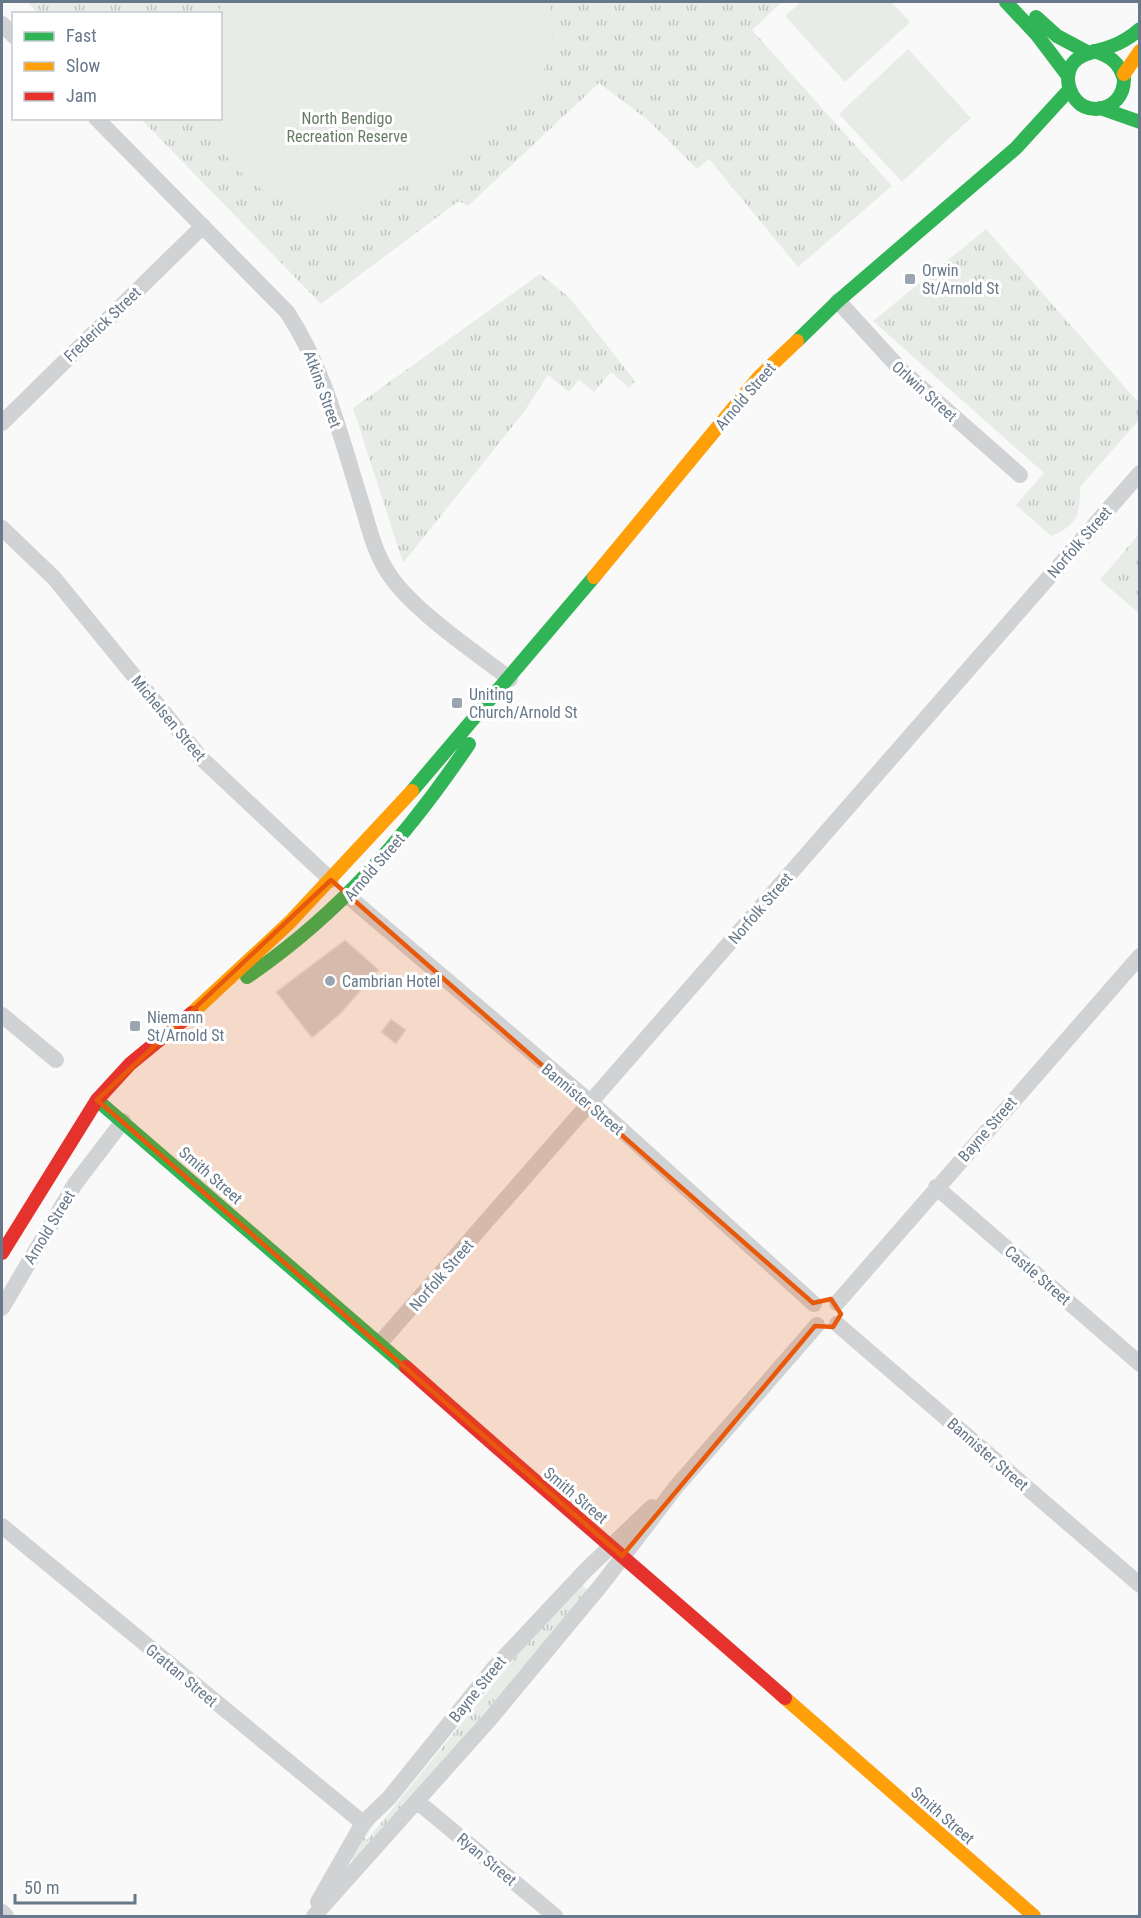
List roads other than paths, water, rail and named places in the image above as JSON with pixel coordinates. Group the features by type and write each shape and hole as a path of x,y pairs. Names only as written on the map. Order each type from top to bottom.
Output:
{"main road":[{"path":"1006,2 1037,35 1068,76"},
{"path":"1022,2 1051,31 1073,47 1116,59 1127,83"},
{"path":"1140,29 1118,43 1090,52 1074,61 1068,76 1069,90 1079,103 1140,122"},
{"path":"1077,115 1117,100 1127,83 1140,51"},
{"name":"Arnold Street","path":"2,1253 97,1100 130,1064 194,1011 331,880 389,819 510,679 777,358 838,300 1016,148 1069,90"},
{"name":"Arnold Street","path":"1016,148 1057,124"},
{"name":"Arnold Street","path":"194,1011 293,946 349,897 397,842 440,786 510,679"},
{"name":"Michelsen Street","path":"331,880 349,897"},
{"name":"Smith Street","path":"97,1100 380,1343 506,1457 1034,1917"}],"street":[{"name":"Atkins Street","path":"98,120 266,288 287,312 303,336 321,375 374,542 387,572 413,601 510,679"},
{"name":"Frederick Street","path":"2,423 203,226"},
{"name":"Orlwin Street","path":"838,300 901,370 1020,475"},
{"name":"Norfolk Street","path":"380,1343 1140,473"},
{"name":"Michelsen Street","path":"2,528 54,578 201,758 331,880"},
{"name":"Bannister Street","path":"349,897 591,1104 814,1304"},
{"name":"Bayne Street","path":"837,1303 936,1187 1136,966"},
{"path":"2,1015 56,1060"},
{"name":"Arnold Street","path":"2,1308 75,1184 123,1121"},
{"name":"Castle Street","path":"936,1187 1140,1364"},
{"path":"827,1298 837,1303 841,1314 837,1324 825,1329 817,1325 811,1315 814,1304 827,1298"},
{"name":"Bannister Street","path":"837,1324 1140,1585"},
{"name":"Bayne Street","path":"314,1917 418,1802 565,1629 634,1522 676,1487 817,1325"},
{"name":"Grattan Street","path":"2,1526 363,1823"},
{"name":"Bayne Street","path":"310,1917 363,1823 389,1798 516,1643 616,1551"},
{"name":"Ryan Street","path":"418,1802 555,1917"},
{"path":"2,1912 6,1917"}],"place":[{"name":"Orwin St/Arnold St","path":"910,279"},
{"name":"Uniting Church/Arnold St","path":"457,703"},
{"name":"Cambrian Hotel","path":"330,981"},
{"name":"Niemann St/Arnold St","path":"135,1026"}],"park label":[{"name":"North Bendigo Recreation Reserve","path":"347,127"}]}
